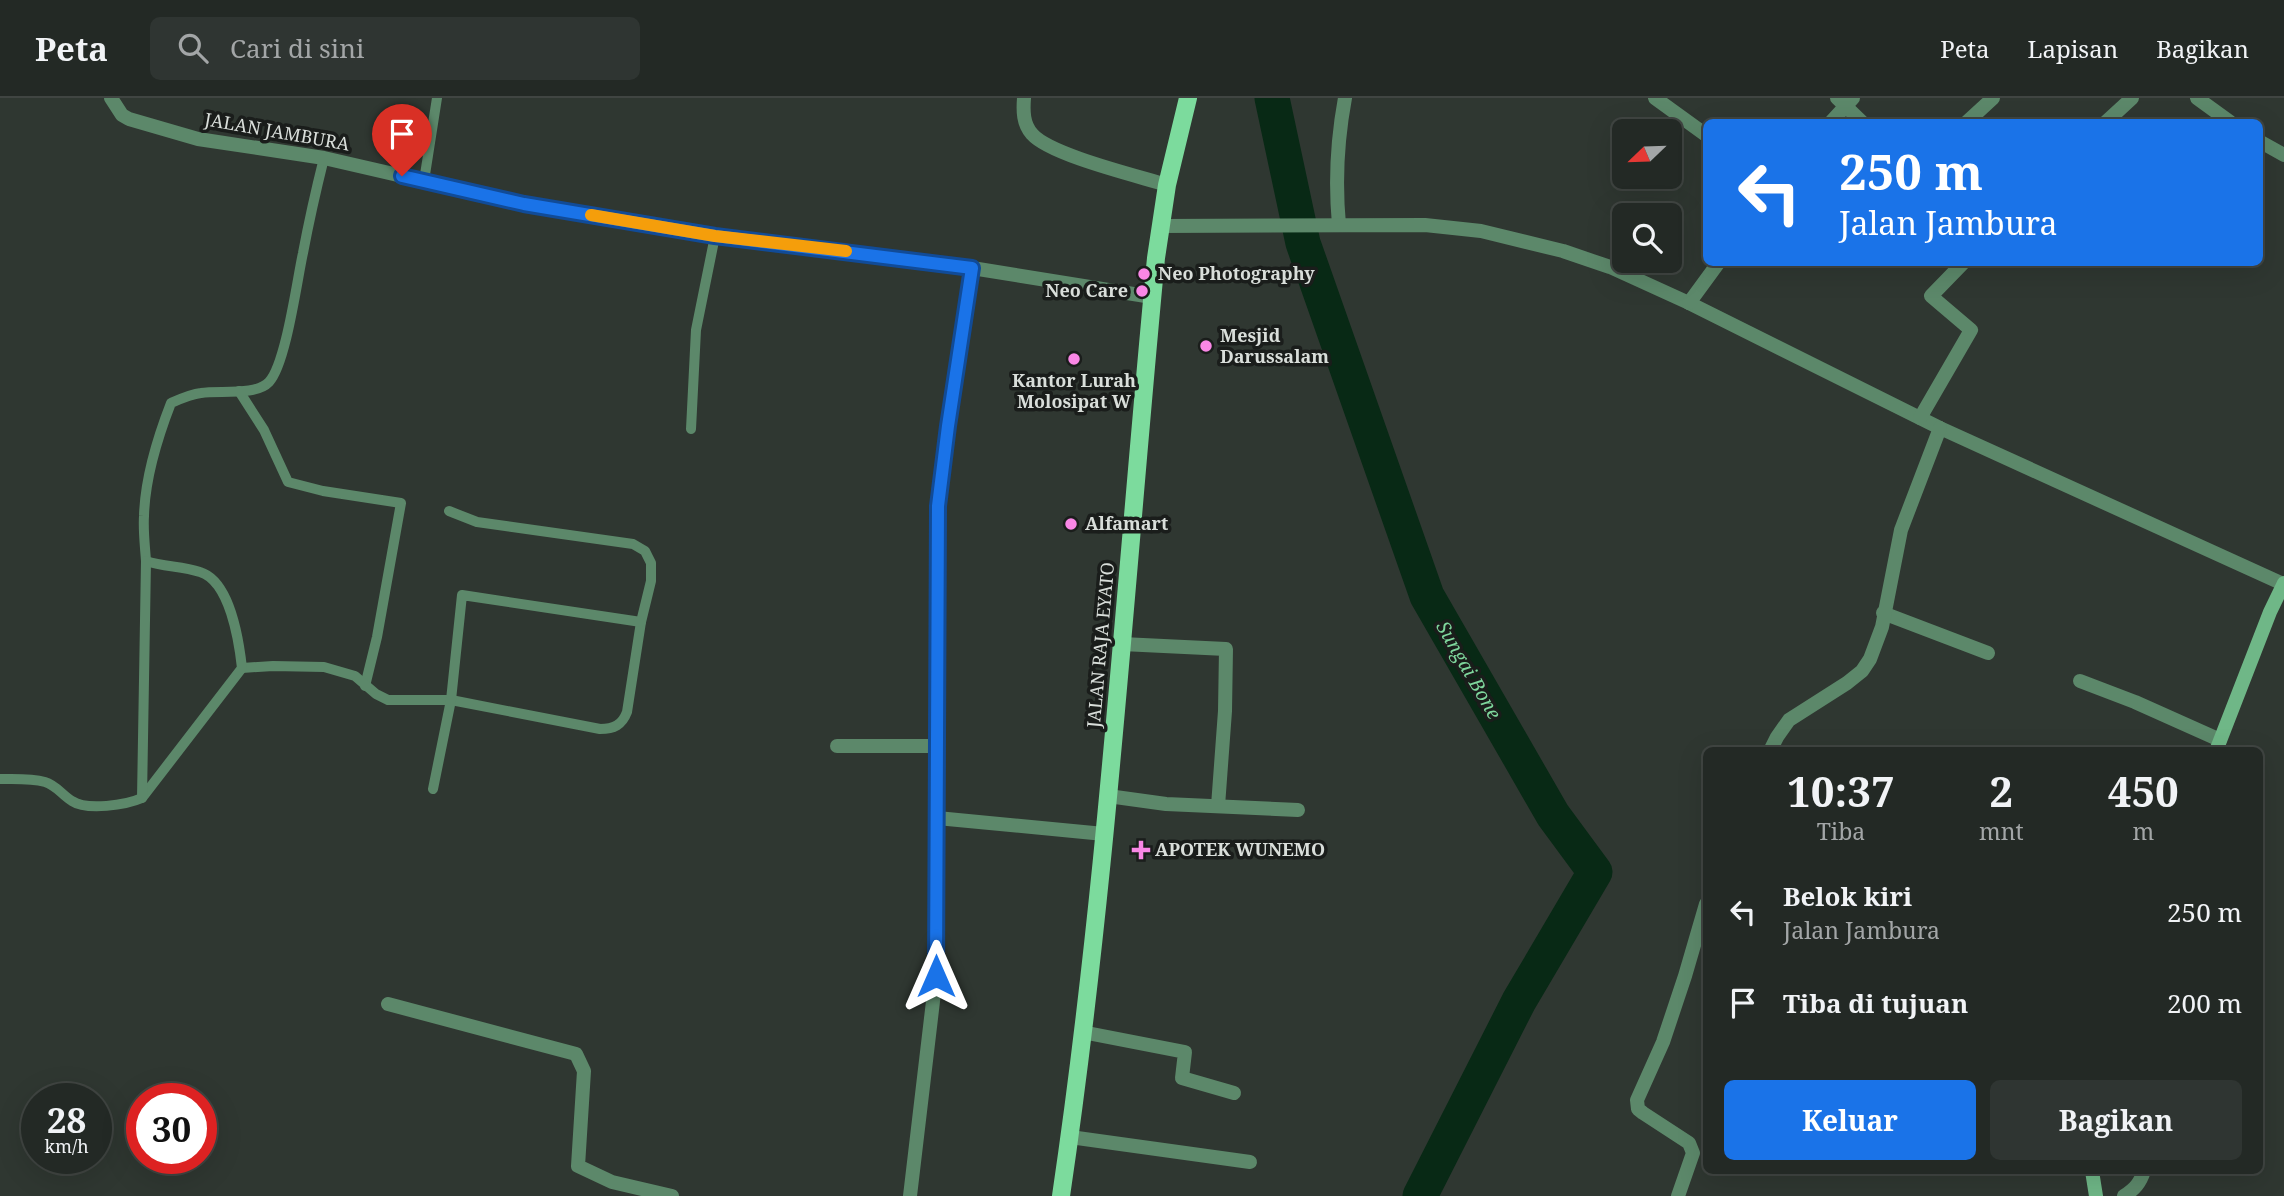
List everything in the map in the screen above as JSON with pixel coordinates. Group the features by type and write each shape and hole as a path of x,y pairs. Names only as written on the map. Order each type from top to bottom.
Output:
{"main road":[{"name":"JALAN RAJA EYATO","path":"1061,1196 1108,796 1152,297 1167,185 1188,98"}],"street":[{"name":"JALAN JAMBURA","path":"111,98 122,115 129,119 198,139 324,159 524,204 715,236 972,268 1152,297"},
{"path":"1024,98 1024,120 1031,133 1042,142 1095,164 1167,185"},
{"path":"1337,225 1339,131 1345,98"},
{"path":"1655,98 1703,133"},
{"path":"1971,119 1993,98"},
{"path":"2109,119 2132,98"},
{"path":"2197,98 2226,119"},
{"path":"1833,119 1845,101 1860,119"},
{"path":"2263,143 2284,155"},
{"path":"1161,226 1425,225 1481,231 1522,240 1610,267 1689,303 1940,428 2283,584 2218,745 2136,702 2080,681"},
{"path":"1689,303 1716,266"},
{"path":"1920,418 1971,330 1931,296 1960,266"},
{"path":"910,1196 936,976 938,506 972,268"},
{"path":"1772,747 1789,720 1862,671 1877,645 1901,530 1940,428"},
{"path":"1883,613 1988,653"},
{"path":"1122,644 1226,649 1225,711 1218,806"},
{"path":"837,746 936,746"},
{"path":"1108,796 1166,804 1298,810"},
{"path":"937,818 1104,834"},
{"path":"1678,1196 1693,1153 1692,1147 1638,1109 1637,1100 1663,1042 1703,914"},
{"path":"388,1004 576,1054 584,1071 578,1166 612,1182 672,1196"},
{"path":"1082,1032 1185,1052 1182,1079 1234,1093"},
{"path":"1070,1137 1250,1162"},
{"path":"2092,1174 2096,1196"},
{"path":"2124,1196 2136,1188 2143,1174"}],"lane":[{"path":"424,181 437,98"},
{"path":"142,799 146,561 144,515 156,441 171,402 200,393 256,388 269,382 278,364 289,327 308,224 324,159"},
{"path":"691,429 696,330 715,236"},
{"path":"239,391 264,430 288,482 323,491 401,503 377,637 365,686"},
{"path":"242,668 324,667 355,676 365,686 388,700 450,700 542,719 610,729 620,724 627,712 650,581 651,563 645,551 633,544 478,522 449,510"},
{"path":"0,779 45,782 71,801 89,807 131,803 142,799 242,668 229,606 211,577 201,572 159,566 146,561"},
{"path":"433,789 450,700 462,595 641,622"}],"waterway":[{"name":"Sungai Bone","path":"1272,98 1303,243 1427,596 1553,815 1595,872 1519,1001 1420,1196"}],"slow traffic":[{"path":"591,215 715,236 846,251"}],"place":[{"name":"Neo Photography","path":"1144,274"},
{"name":"Neo Care","path":"1142,291"},
{"name":"Mesjid Darussalam","path":"1206,346"},
{"name":"Kantor Lurah Molosipat W","path":"1074,359"},
{"name":"Alfamart","path":"1071,524"},
{"name":"APOTEK WUNEMO","path":"1141,850"}],"route":[{"path":"402,176 524,204 715,236 972,268 938,506 936,976"}]}
